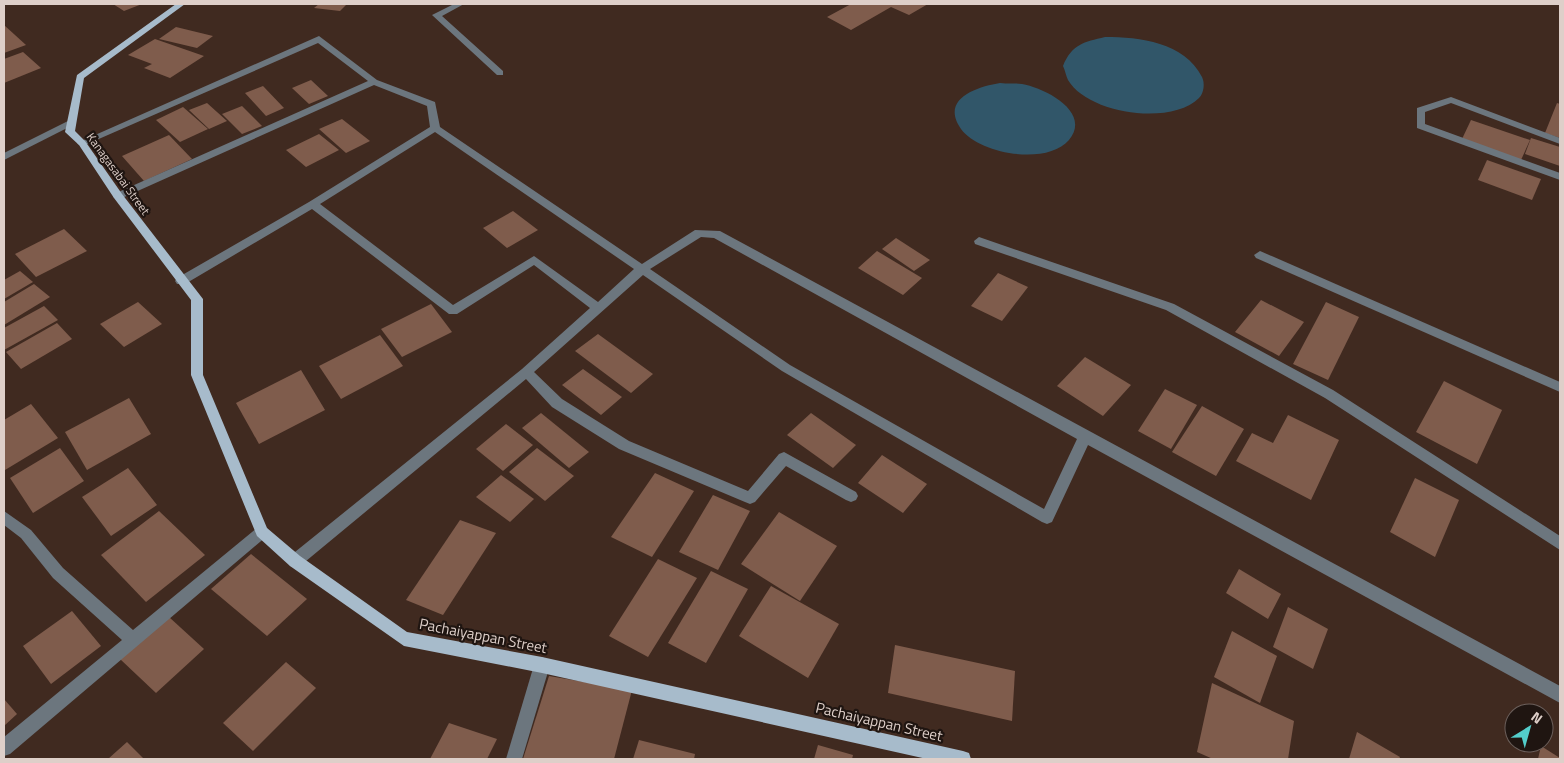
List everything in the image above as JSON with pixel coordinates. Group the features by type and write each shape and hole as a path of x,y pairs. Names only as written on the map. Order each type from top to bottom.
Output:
{"main road":[{"name":"Kanagasabai Street","path":"181,4 80,77 70,132 82,143 118,196 182,281"},
{"name":"Pachaiyappan Street","path":"182,281 198,299 197,374 262,532 295,560 404,639 542,665 964,759"}],"street":[{"path":"460,4 436,15 500,73"},
{"path":"82,143 319,39 374,82 432,104 435,128 786,368 1047,518 1085,437"},
{"path":"118,196 374,82"},
{"path":"1560,141 1451,100 1420,110 1420,126 1560,177"},
{"path":"4,157 72,122"},
{"path":"182,281 313,204 435,128"},
{"path":"313,204 453,311 534,260 598,308"},
{"path":"295,560 526,372 642,269 699,233 716,234 1560,695"},
{"path":"979,241 1170,307 1329,394 1560,544"},
{"path":"1260,255 1560,387"},
{"path":"526,372 557,403 624,445 750,498 784,458 850,496"},
{"path":"4,517 26,534 58,573 133,640"},
{"path":"4,748 262,532"},
{"path":"514,759 542,665"}],"water":[{"path":"1105,37 1146,40 1173,49 1194,65 1202,77 1204,88 1201,96 1186,107 1170,112 1151,114 1111,108 1093,101 1078,92 1068,80 1063,66 1075,48"},
{"path":"1000,83 1032,86 1063,103 1075,120 1075,130 1069,140 1059,148 1045,153 1030,155 997,150 982,145 970,138 961,129 956,119 955,110 958,102 972,91"}],"building":[{"path":"113,4 142,4 124,11"},
{"path":"319,4 347,4 340,11 314,8"},
{"path":"851,4 928,4 909,15 891,7 851,30 827,17"},
{"path":"4,25 26,45 4,53"},
{"path":"176,27 213,36 197,48 159,39"},
{"path":"155,39 204,56 170,78 144,68 152,64 128,55"},
{"path":"23,52 41,68 4,83 4,59"},
{"path":"311,80 328,96 309,104 292,88"},
{"path":"263,86 284,108 266,116 245,93"},
{"path":"207,103 227,121 209,129 189,110"},
{"path":"1557,103 1560,104 1560,138 1545,133"},
{"path":"242,106 262,126 242,134 222,114"},
{"path":"183,107 208,129 180,142 156,120"},
{"path":"342,119 370,141 346,153 319,129"},
{"path":"1471,120 1530,140 1521,160 1462,139"},
{"path":"319,134 339,150 306,167 286,150"},
{"path":"169,135 192,159 144,181 122,156"},
{"path":"1531,138 1560,147 1560,166 1525,154"},
{"path":"1487,160 1541,179 1532,200 1478,180"},
{"path":"513,211 538,230 507,248 483,228"},
{"path":"64,229 87,251 36,277 15,254"},
{"path":"896,238 930,260 914,271 882,249"},
{"path":"877,251 922,278 903,295 858,268"},
{"path":"20,271 33,282 4,299 4,280"},
{"path":"998,273 1028,287 1002,321 971,306"},
{"path":"34,284 50,297 4,325 4,302"},
{"path":"1261,300 1304,322 1279,356 1235,332"},
{"path":"138,302 162,324 124,347 100,324"},
{"path":"1326,302 1359,317 1328,380 1293,364"},
{"path":"431,304 452,332 402,357 381,329"},
{"path":"44,306 58,320 4,350 4,328"},
{"path":"57,323 72,339 21,369 6,352"},
{"path":"598,334 653,374 631,393 575,351"},
{"path":"380,335 403,366 341,399 319,366"},
{"path":"1085,357 1131,385 1103,416 1057,386"},
{"path":"583,369 622,397 601,415 562,385"},
{"path":"301,370 325,410 259,444 236,403"},
{"path":"1444,381 1502,410 1477,464 1416,432"},
{"path":"1165,389 1197,405 1171,449 1138,431"},
{"path":"129,398 151,434 87,470 65,432"},
{"path":"31,404 58,438 5,470 4,420"},
{"path":"1202,406 1244,429 1216,476 1172,452"},
{"path":"541,413 589,452 569,468 522,428"},
{"path":"811,413 856,445 833,468 787,435"},
{"path":"1288,415 1339,440 1311,500 1236,461 1252,433 1273,443"},
{"path":"506,424 533,445 503,471 476,449"},
{"path":"60,448 84,481 33,513 10,478"},
{"path":"537,448 574,476 545,501 509,472"},
{"path":"882,455 927,484 903,513 858,483"},
{"path":"128,468 157,505 111,536 82,497"},
{"path":"655,473 694,491 652,557 611,537"},
{"path":"501,475 534,499 510,522 476,497"},
{"path":"1415,478 1459,500 1435,557 1390,532"},
{"path":"713,495 750,511 718,570 679,552"},
{"path":"159,511 205,555 146,602 101,555"},
{"path":"779,512 837,546 800,601 741,564"},
{"path":"460,520 496,533 443,615 406,600"},
{"path":"251,554 307,599 267,636 211,589"},
{"path":"658,559 697,578 648,657 609,636"},
{"path":"1239,569 1281,594 1268,619 1226,593"},
{"path":"711,571 748,589 706,663 668,643"},
{"path":"771,586 839,624 808,678 739,636"},
{"path":"1288,607 1328,629 1313,669 1273,647"},
{"path":"72,611 101,646 51,684 23,646"},
{"path":"169,617 204,649 156,693 120,659"},
{"path":"1232,631 1277,656 1260,703 1214,677"},
{"path":"895,645 1015,671 1012,721 888,693"},
{"path":"286,662 316,688 253,751 223,723"},
{"path":"549,676 632,690 614,759 523,759"},
{"path":"1212,683 1294,721 1288,759 1213,759 1197,752"},
{"path":"4,699 17,714 4,726"},
{"path":"449,723 497,739 487,759 430,759"},
{"path":"1357,732 1400,757 1399,759 1349,759"},
{"path":"639,740 695,754 694,759 633,759"},
{"path":"127,742 144,759 108,759"},
{"path":"818,745 853,755 852,759 814,759"},
{"path":"1539,753 1552,753 1560,758 1560,759 1538,759"}]}
